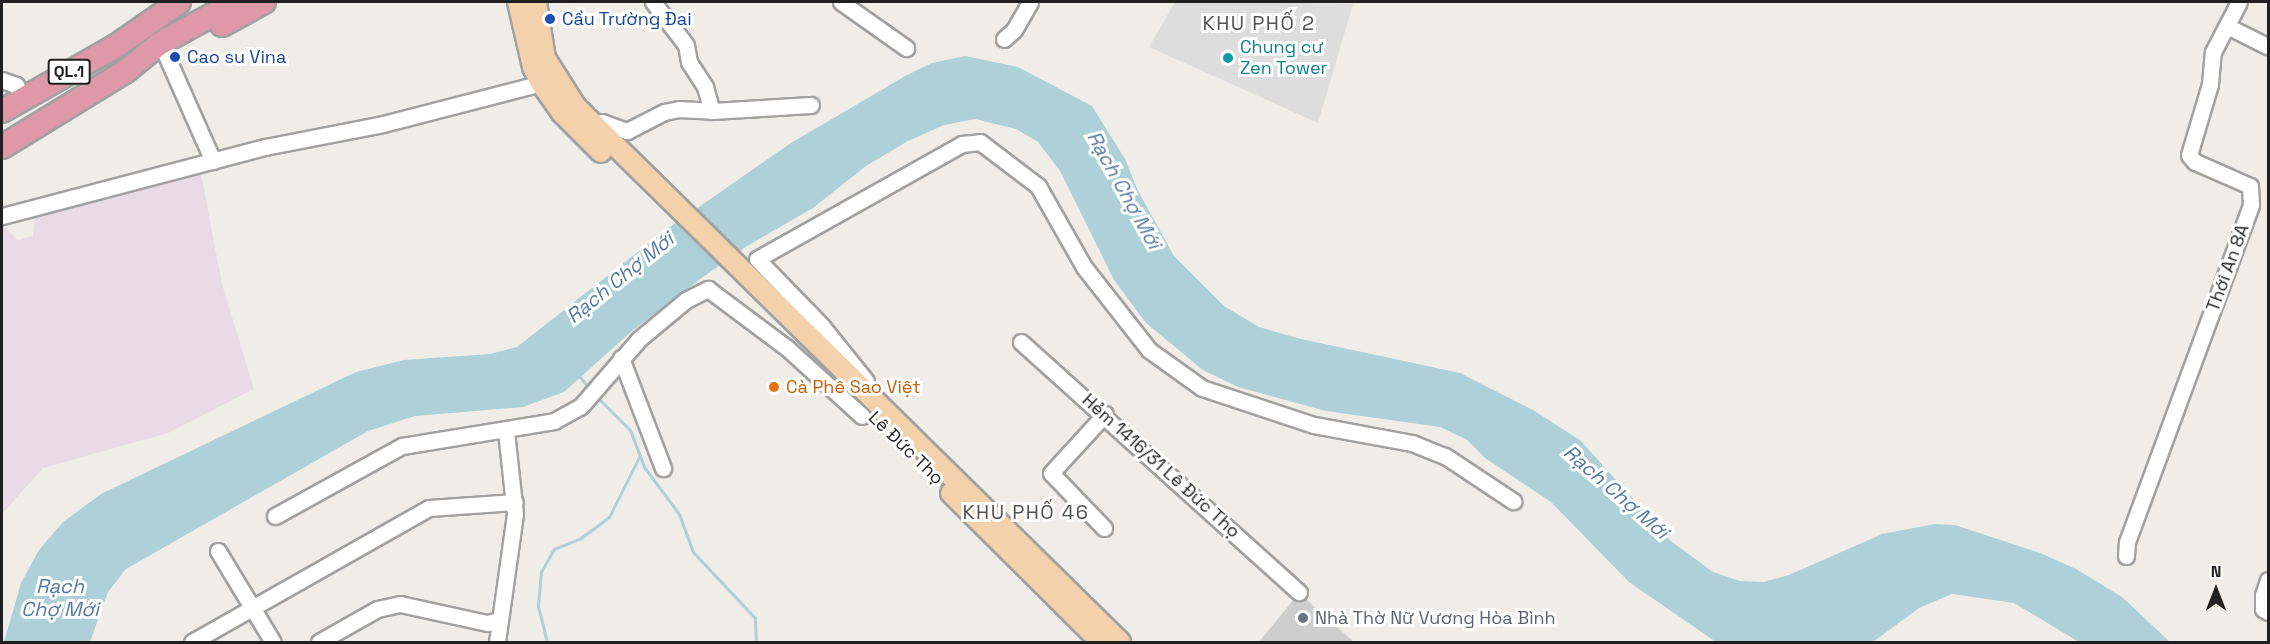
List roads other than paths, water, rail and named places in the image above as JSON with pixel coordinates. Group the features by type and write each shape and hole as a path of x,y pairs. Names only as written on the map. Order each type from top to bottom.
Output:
{"highway":[{"name":"QL.1","path":"2,111 12,101 116,46 179,2"},
{"name":"QL.1","path":"2,147 126,71 208,2"},
{"name":"QL.1","path":"159,44 236,2"},
{"name":"QL.1","path":"116,46 159,44 264,2"},
{"name":"QL.1","path":"2,134 74,101"}],"main road":[{"path":"518,2 532,68 548,80 592,124 659,199"},
{"path":"536,2 548,80 562,113 659,199 747,272"},
{"name":"Lê Đức Thọ","path":"747,272 1073,605 1101,642"},
{"name":"Lê Đức Thọ","path":"747,272 1073,605 1120,642"}],"street":[{"path":"653,2 686,45 687,57 705,87 712,111"},
{"path":"841,2 906,48"},
{"path":"1004,39 1014,30 1030,2"},
{"name":"Thới An 8A","path":"2127,549 2251,205 2250,186 2195,162 2189,155 2210,84 2213,51 2239,2"},
{"path":"2227,26 2267,46"},
{"path":"159,44 213,161"},
{"path":"2,80 16,86 12,101"},
{"path":"2,216 213,161 383,124 548,80"},
{"path":"592,124 602,122 627,131 664,112 679,109 712,111 811,105"},
{"path":"747,272 962,144 980,142 1038,186 1084,267 1149,350 1202,388 1314,425 1412,443 1445,456 1513,501"},
{"name":"Lê Đức Thọ","path":"621,358 686,300 708,289 787,348 862,416"},
{"name":"Hẻm 1416/31 Lê Đức Thọ","path":"1021,342 1105,414 1299,592"},
{"path":"275,516 402,446 506,431 554,421 581,406 609,377 621,358"},
{"path":"621,358 663,468"},
{"path":"1104,528 1051,472 1105,414"},
{"path":"496,642 515,502 506,431"},
{"path":"192,642 250,606 429,508 515,502"},
{"path":"218,551 273,642"},
{"path":"2268,580 2263,595 2264,609 2268,612"},
{"path":"321,642 377,609 400,604 486,623 500,620"}],"water":[{"name":"Rạch Chợ Mới","path":"965,56 1018,67 1092,106 1125,159 1138,191 1174,256 1224,306 1259,327 1301,339 1460,373 1533,410 1580,440 1671,541 1713,572 1740,581 1764,582 1789,575 1882,534 1935,524 1955,525 2040,553 2076,569 2122,597 2170,642 2079,642 2014,603 1952,594 1919,608 1873,642 1716,642 1629,582 1551,502 1485,458 1466,439 1440,427 1326,411 1238,387 1203,370 1146,323 1114,280 1060,171 1038,142 1016,129 975,119 944,125 908,141 866,166 813,208 747,246 699,280 633,330 564,392 523,407 415,416 368,431 126,569 108,592 90,642 4,642 21,583 39,550 63,522 101,494 356,372 404,360 490,354 517,347 667,229 791,143 907,75 932,63"}],"waterway":[{"path":"580,377 589,388"},
{"path":"595,395 630,430 644,467 679,514 693,552 755,618 756,642"},
{"path":"547,642 538,606 541,572 554,549 581,538 609,517 639,457"}],"place":[{"name":"Cầu Trường Đai","path":"550,19"},
{"name":"Cao su Vina","path":"175,57"},
{"name":"Chung cư Zen Tower","path":"1228,58"},
{"name":"Cà Phê Sao Việt","path":"774,387"},
{"name":"Nhà Thờ Nữ Vương Hòa Bình","path":"1303,618"}],"district":[{"name":"KHU PHỐ 2","path":"1259,23"},
{"name":"KHU PHỐ 46","path":"1026,512"}]}
